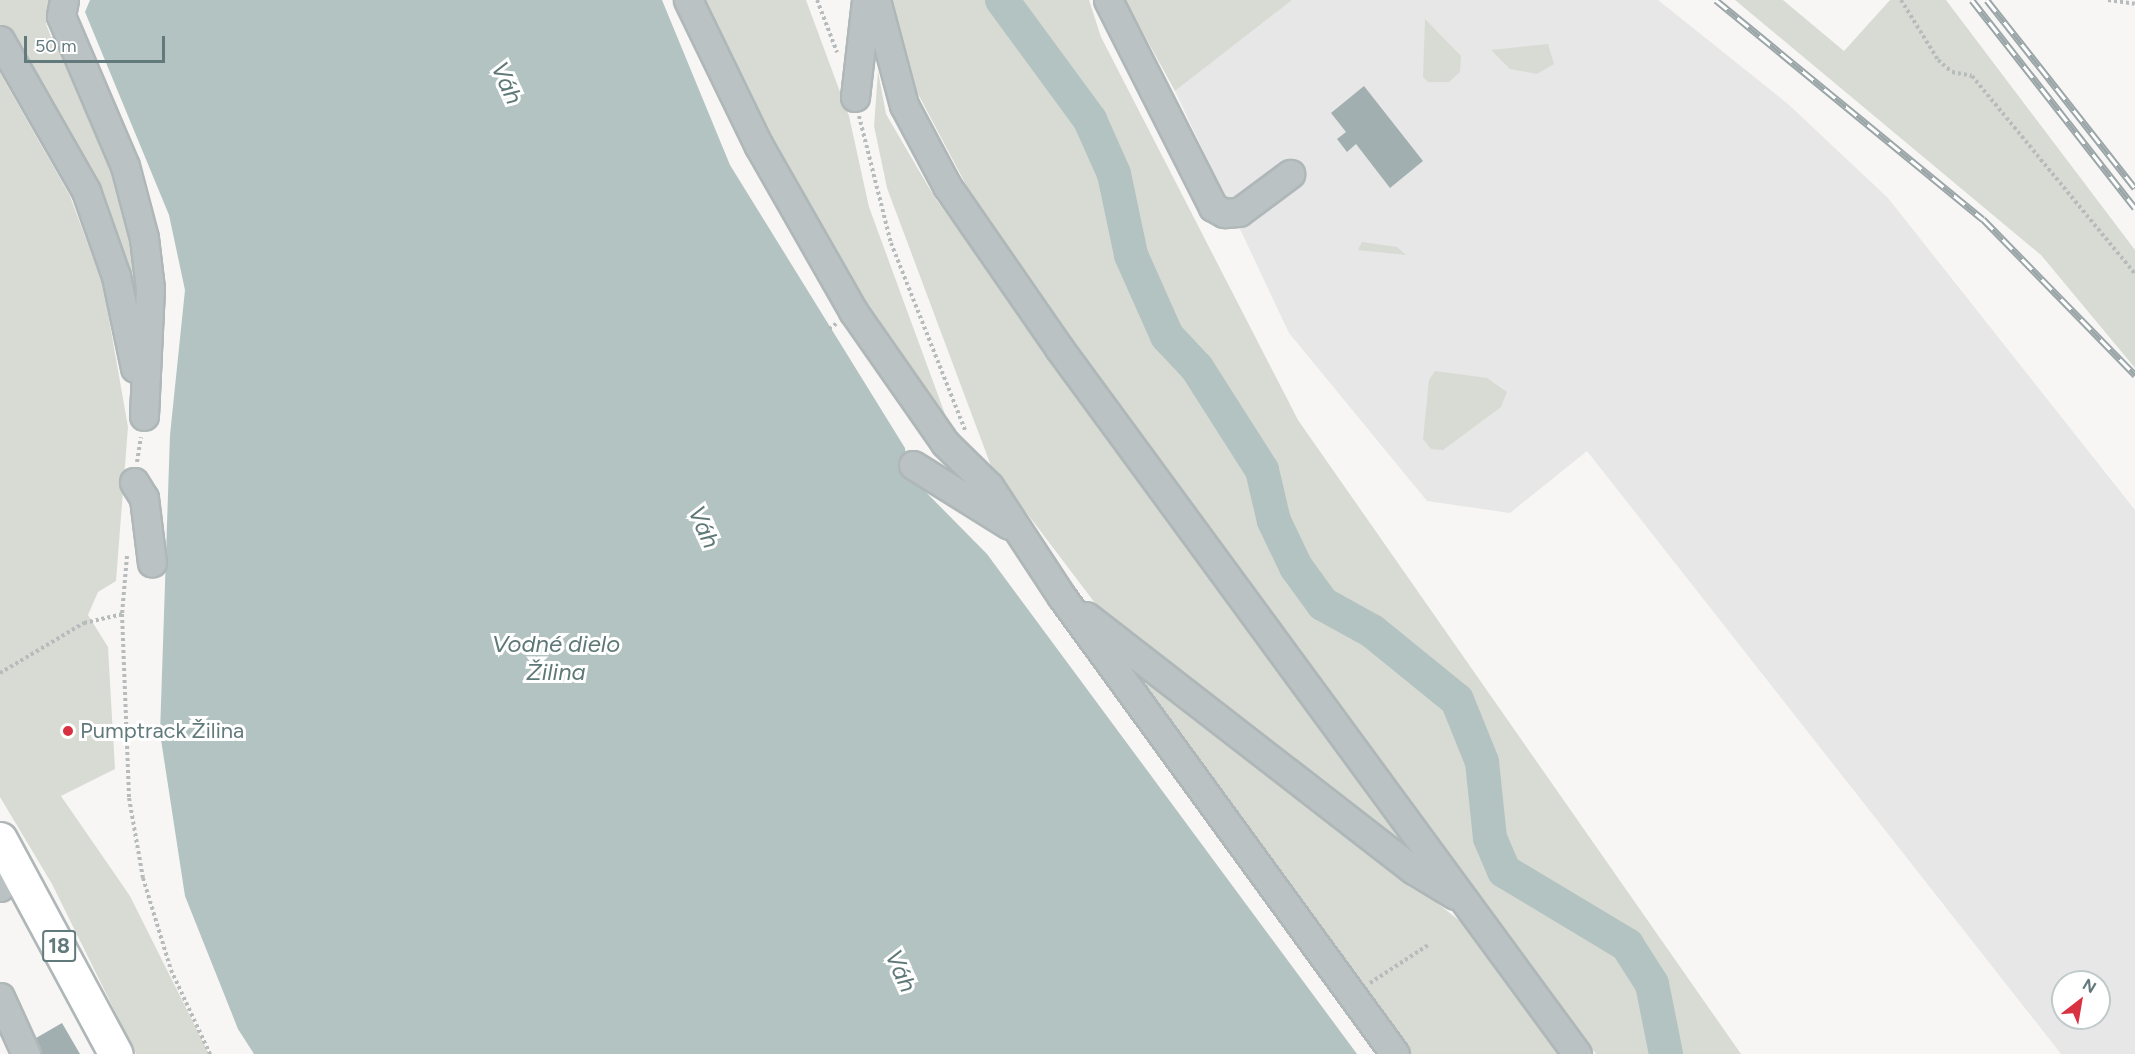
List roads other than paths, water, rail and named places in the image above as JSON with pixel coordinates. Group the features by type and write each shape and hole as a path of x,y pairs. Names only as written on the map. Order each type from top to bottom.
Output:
{"main road":[{"name":"18","path":"0,839 116,1054"}],"street":[{"path":"64,0 61,16 133,189 136,304 144,416"},
{"path":"688,0 759,146 853,311 945,443 989,486 1015,529 1062,597 1395,1054"},
{"path":"855,97 866,0"},
{"path":"876,0 904,105 947,186 1059,348 1578,1054"},
{"path":"1108,0 1213,207 1224,213 1239,212 1290,174"},
{"path":"0,40 86,191 136,304"},
{"path":"913,465 1015,529"},
{"path":"134,482 144,498 152,563"},
{"path":"1062,597 1414,870 1466,902"},
{"path":"0,863 0,887"},
{"path":"0,996 26,1054"}],"water":[{"name":"Vodné dielo Žilina","path":"90,0 662,0 730,165 905,448 907,473 987,554 1357,1054 254,1054 238,1029 185,896 160,733 170,435 185,290 169,215 85,12"}],"waterway":[{"path":"1002,0 1090,120 1114,174 1131,255 1167,336 1197,368 1262,470 1274,521 1296,567 1323,604 1372,631 1457,700 1482,762 1490,838 1504,871 1627,945 1652,984 1666,1054"}],"railway":[{"path":"1716,0 1983,219 2135,375"},
{"path":"1972,0 2135,208"},
{"path":"1987,0 2135,188"}],"place":[{"name":"Pumptrack Žilina","path":"68,731"}],"water label":[{"name":"Váh","path":"507,83"},
{"name":"Váh","path":"704,527"},
{"name":"Váh","path":"901,971"}]}
